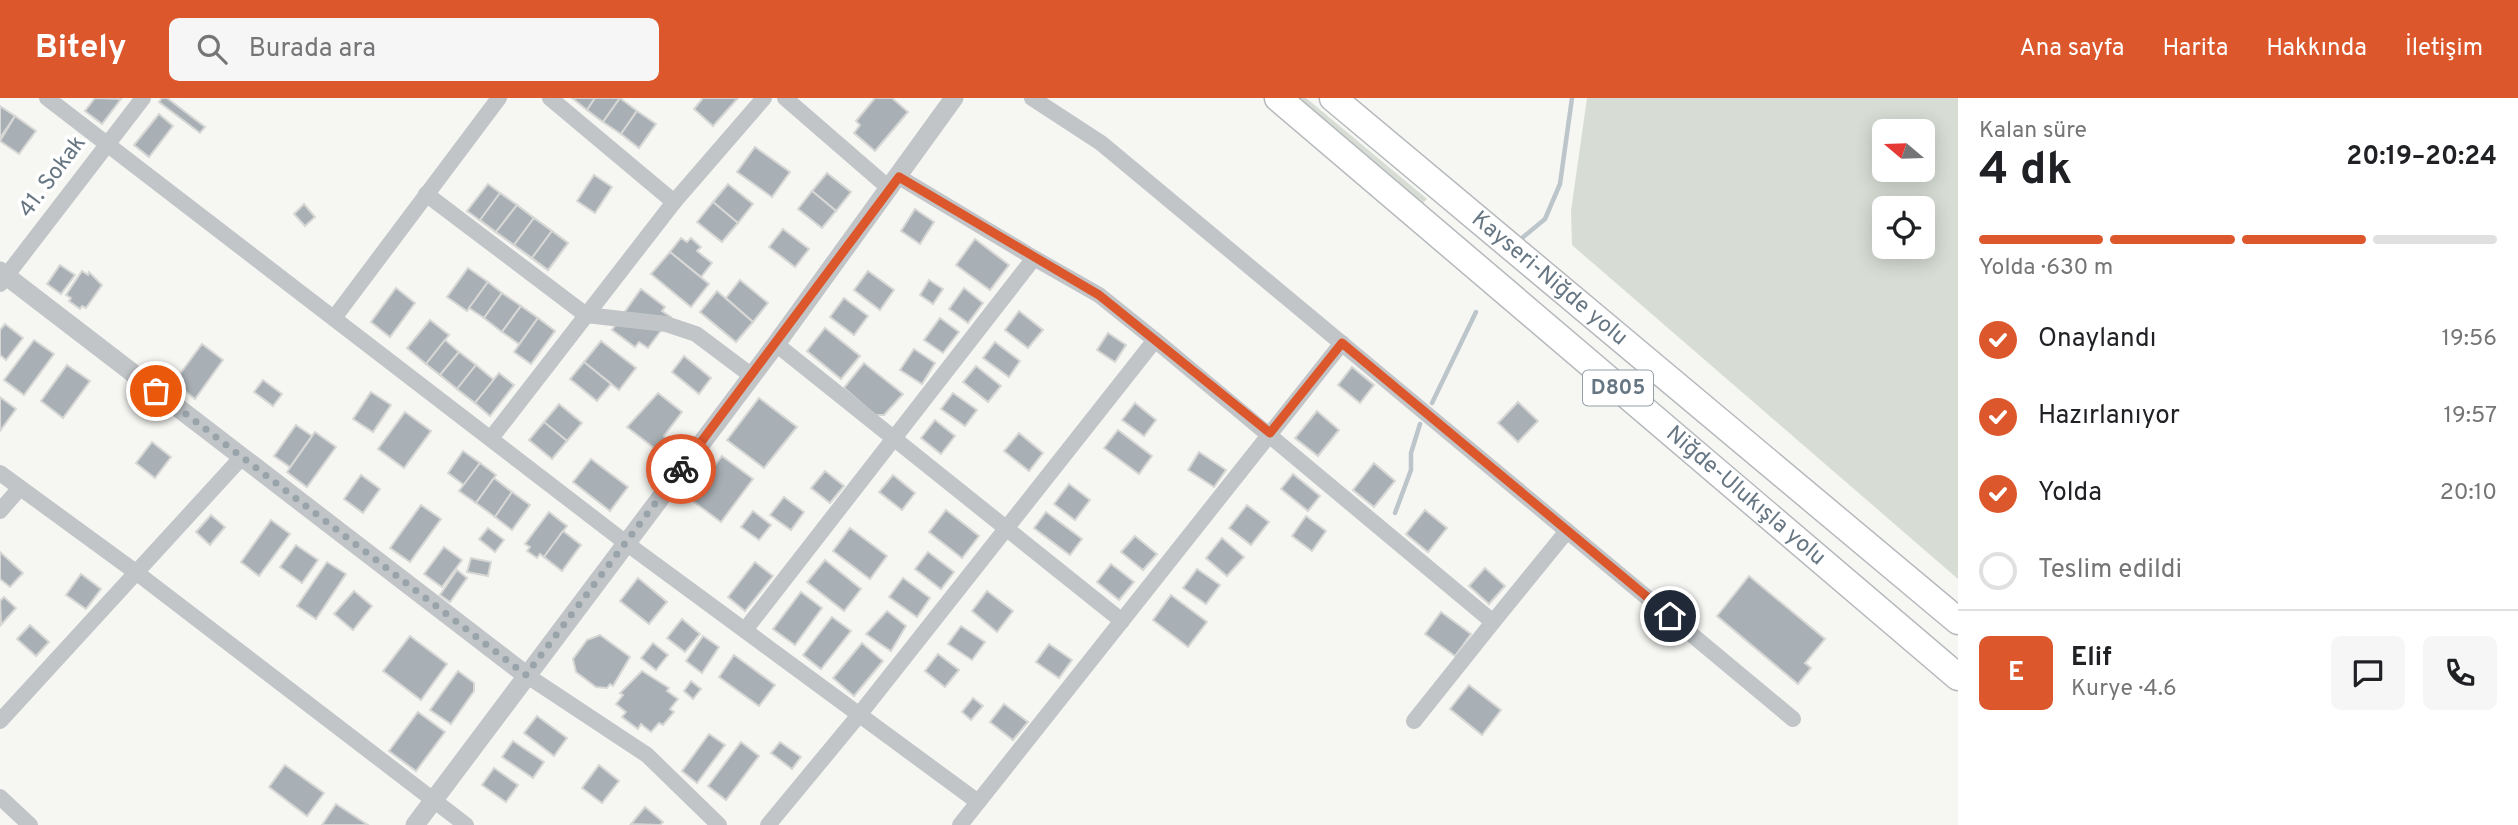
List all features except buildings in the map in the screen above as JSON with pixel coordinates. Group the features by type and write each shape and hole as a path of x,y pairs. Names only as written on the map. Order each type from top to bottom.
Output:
{"highway":[{"name":"Niğde-Ulukışla yolu","path":"1278,98 1958,677"},
{"name":"Kayseri-Niğde yolu","path":"1333,98 1958,621"}],"street":[{"path":"47,98 492,437 626,543 978,803"},
{"name":"41. Sokak","path":"2,277 143,98"},
{"path":"334,318 499,98"},
{"path":"550,98 674,202"},
{"path":"492,437 674,202 764,98"},
{"path":"785,98 894,183 1099,295 1270,433 1493,622"},
{"path":"415,825 776,344 940,119 951,98"},
{"path":"1032,98 1101,143 1793,719"},
{"path":"426,194 586,315 666,324 696,334 752,376"},
{"path":"745,630 1034,258"},
{"path":"2,277 526,675 647,755 719,825"},
{"path":"768,825 859,715 1155,340"},
{"path":"960,825 1342,343"},
{"path":"776,344 1122,621"},
{"path":"0,721 242,457"},
{"path":"0,473 435,798 466,825"},
{"path":"0,511 20,488"},
{"path":"1414,721 1567,531"},
{"path":"0,797 30,825"}],"shaded area":[{"path":"1297,98 1306,98 1427,199 1422,204"},
{"path":"1587,98 1958,98 1958,579 1572,245 1571,211"}],"waterway":[{"path":"1522,238 1545,219 1560,184 1572,98"},
{"path":"1432,403 1476,312"},
{"path":"1395,513 1411,470 1411,453 1420,424"}],"way so far":[{"path":"156,391 526,675 681,469"}],"route":[{"path":"681,469 899,177 1099,295 1270,433 1342,343 1670,616"}]}
